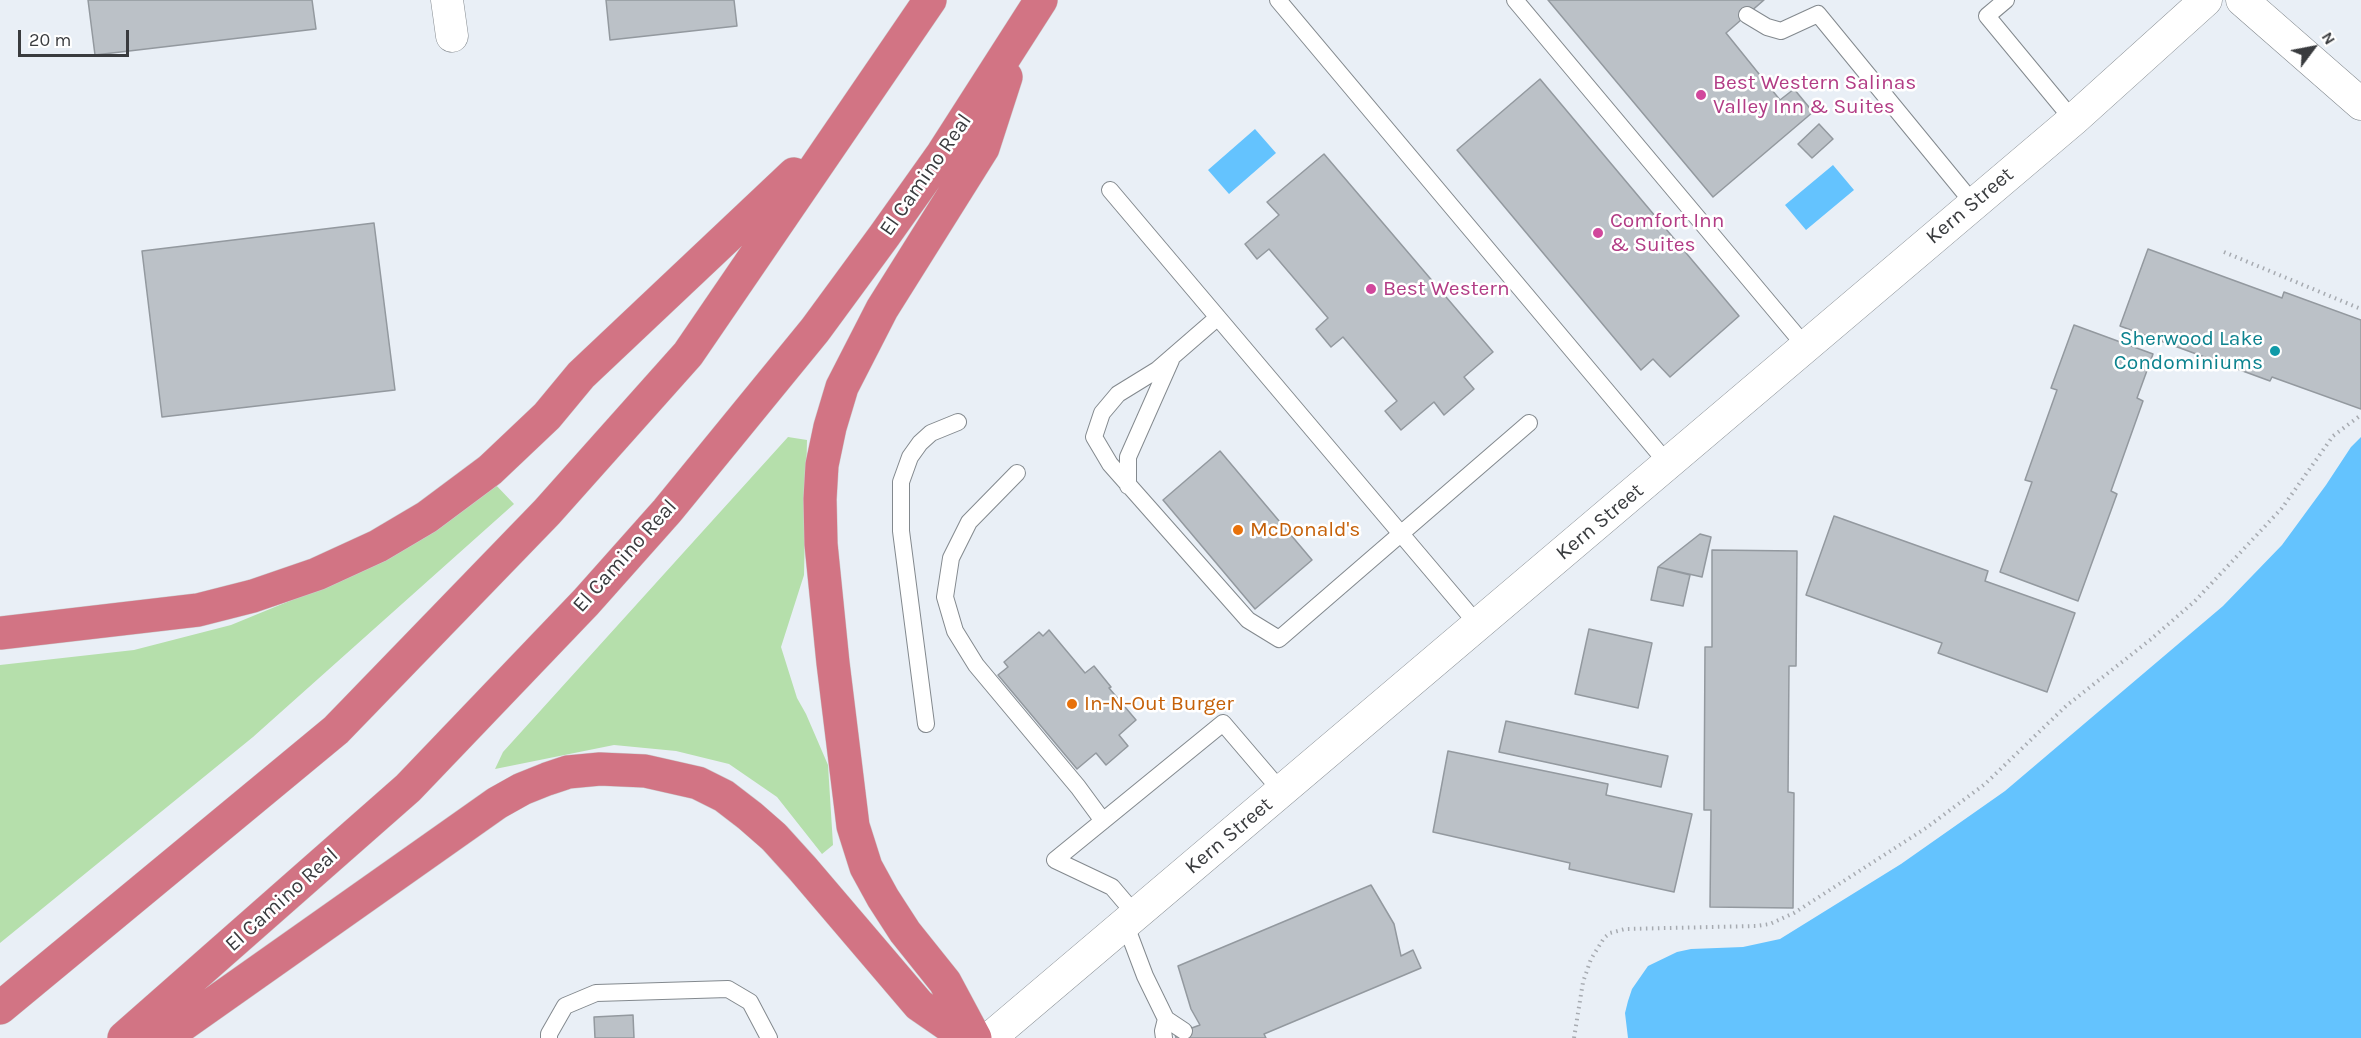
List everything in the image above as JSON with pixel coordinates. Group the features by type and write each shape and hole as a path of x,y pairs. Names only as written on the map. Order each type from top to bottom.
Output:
{"highway":[{"path":"0,1008 336,730 547,512 688,354 930,0"},
{"name":"El Camino Real","path":"124,1038 408,788 586,602 667,511 815,330 936,162 1041,0"},
{"path":"975,1038 945,982 905,932 883,898 866,867 853,826 821,544 820,499 822,465 842,387 882,309 983,148 1021,33"},
{"path":"0,633 198,610 253,596 317,574 378,546 427,517 490,470 547,416 581,375 839,132"},
{"path":"164,1038 497,803 522,789 568,772 600,769 645,771 672,776 698,783 724,796 774,837 919,1005 967,1038"}],"street":[{"path":"447,0 452,36"},
{"name":"Kern Street","path":"990,1038 1479,626 2073,120 2206,0"},
{"path":"2242,0 2361,104"}],"lane":[{"path":"1278,0 1668,464"},
{"path":"1515,0 1806,347"},
{"path":"2006,0 1987,16 2073,120"},
{"path":"1747,15 1767,27 1781,31 1818,14 1973,203"},
{"path":"1110,190 1479,626"},
{"path":"1217,318 1157,370 1118,394 1102,412 1094,437 1110,464 1128,486 1248,620 1279,639 1529,423"},
{"path":"1128,486 1128,457 1172,356"},
{"path":"926,724 901,531 901,482 910,457 920,443 931,433 958,422"},
{"path":"1017,473 969,522 951,558 945,597 955,631 976,665 1078,787 1102,821"},
{"path":"1184,1031 1166,1019 1145,976 1130,918 1112,888 1055,860 1222,723 1282,792"},
{"path":"549,1038 565,1006 596,993 728,989 750,1002 769,1038"},
{"path":"1164,1038 1162,1031 1166,1019"}],"path":[{"path":"2224,252 2361,309"},
{"path":"1574,1038 1583,982 1591,959 1604,938 1610,933 1625,929 1756,927 1776,922 1807,905 1926,828 1985,784 2067,706 2195,601 2282,508 2333,436 2361,415"}],"green space":[{"path":"788,437 807,440 804,575 781,647 797,698 828,765 833,845 822,854 777,797 729,764 676,751 614,745 495,769 503,752"},
{"path":"494,483 514,504 253,737 0,943 0,665 134,650 231,625 365,570"}],"water":[{"path":"1255,129 1276,153 1229,194 1208,170"},
{"path":"1833,165 1854,190 1806,230 1785,205"},
{"path":"2361,437 2361,1038 1628,1038 1625,1013 1628,1001 1632,989 1648,966 1677,952 1691,949 1743,947 1780,939 1901,864 2005,791 2223,606 2282,545 2351,447"}],"building":[{"path":"88,0 312,0 316,29 95,55"},
{"path":"606,0 734,0 737,26 610,40"},
{"name":"Best Western Salinas Valley Inn & Suites","path":"1548,0 1764,0 1726,33 1780,100 1794,89 1813,112 1713,197"},
{"name":"Comfort Inn & Suites","path":"1540,79 1739,316 1670,377 1653,359 1641,370 1457,150"},
{"path":"1819,124 1833,139 1812,158 1798,144"},
{"name":"Best Western","path":"1324,154 1493,352 1464,377 1474,389 1444,415 1434,402 1401,430 1385,411 1397,401 1343,337 1331,347 1316,329 1328,318 1269,249 1257,259 1245,244 1279,215 1267,202"},
{"path":"374,223 395,390 162,417 142,251"},
{"name":"Sherwood Lake Condominiums","path":"2148,249 2282,298 2284,292 2361,320 2361,409 2272,377 2270,381 2120,326"},
{"path":"2074,325 2153,354 2137,398 2143,401 2111,491 2117,494 2078,601 2000,572 2032,482 2025,480 2057,390 2051,388"},
{"name":"McDonald's","path":"1220,451 1312,560 1255,609 1163,500"},
{"path":"1834,516 1988,571 1985,581 2075,613 2047,692 1938,653 1942,643 1806,595"},
{"path":"1700,534 1711,537 1702,577 1658,567"},
{"path":"1712,550 1797,551 1796,666 1789,666 1788,792 1794,793 1793,908 1710,907 1711,810 1704,810 1705,647 1712,647"},
{"path":"1658,567 1690,575 1683,606 1651,600"},
{"path":"1589,629 1652,643 1638,708 1575,694"},
{"name":"In-N-Out Burger","path":"1049,630 1085,673 1094,666 1136,720 1119,735 1128,746 1106,765 1096,753 1077,769 998,675 1008,667 1004,662 1039,632 1043,636"},
{"path":"1506,721 1668,756 1661,787 1499,752"},
{"path":"1448,751 1608,784 1606,795 1692,814 1674,892 1569,869 1570,863 1433,832"},
{"path":"1371,885 1394,924 1401,956 1413,950 1421,968 1264,1034 1266,1038 1176,1038 1175,1034 1200,1025 1191,1009 1178,966"},
{"path":"633,1015 634,1038 595,1038 594,1017"}],"place":[{"name":"Best Western Salinas Valley Inn & Suites","path":"1701,95"},
{"name":"Comfort Inn & Suites","path":"1598,233"},
{"name":"Best Western","path":"1371,289"},
{"name":"Sherwood Lake Condominiums","path":"2275,351"},
{"name":"McDonald's","path":"1238,530"},
{"name":"In-N-Out Burger","path":"1072,704"}]}
